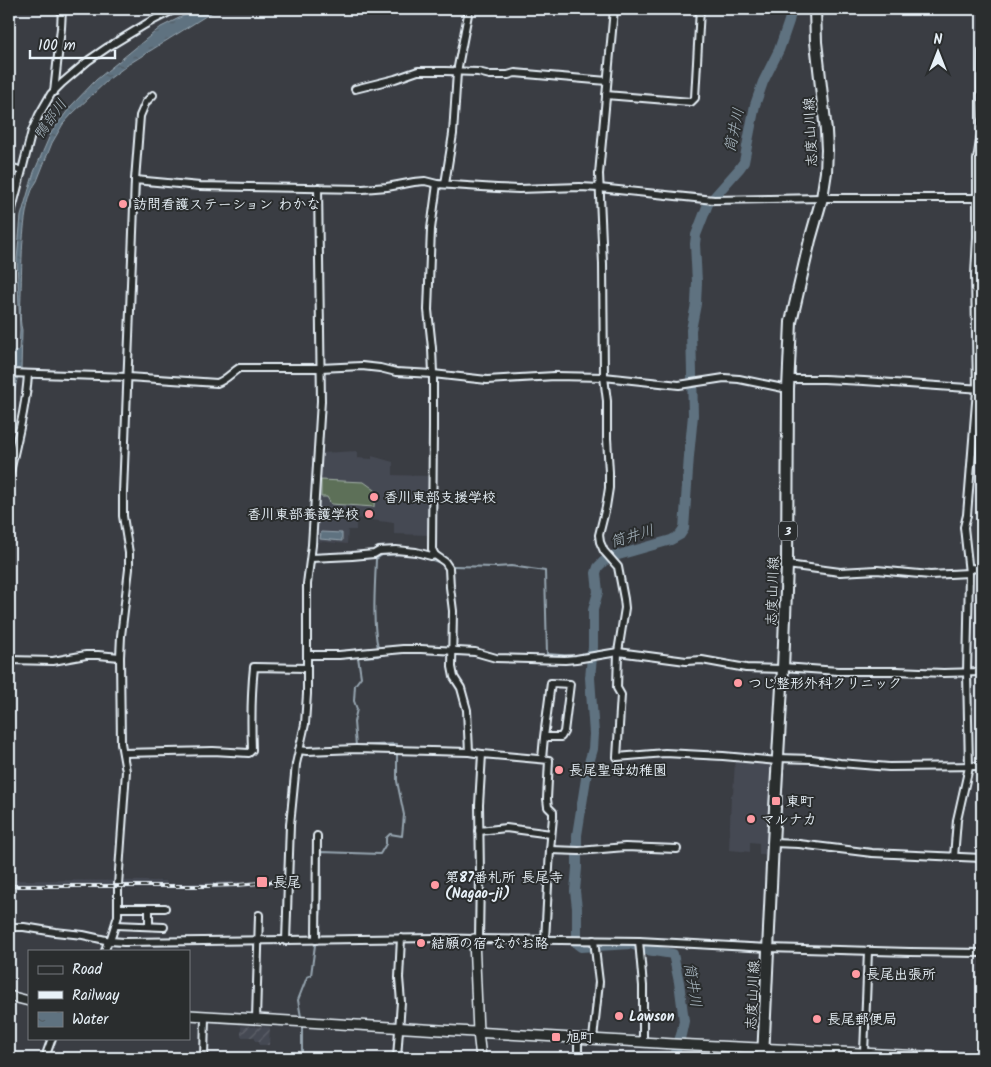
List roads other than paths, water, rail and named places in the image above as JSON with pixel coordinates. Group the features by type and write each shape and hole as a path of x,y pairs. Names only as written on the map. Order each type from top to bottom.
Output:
{"main road":[{"name":"志度山川線","path":"763,1053 787,565 788,384 791,322 804,263 822,198 826,172 826,131 816,42 815,9"}],"street":[{"path":"54,92 62,9"},
{"path":"9,221 32,131 39,115 54,92 89,60 146,24 175,9"},
{"path":"445,184 453,134 457,72 469,9"},
{"path":"614,9 599,174 604,264 606,438 610,472 606,507 599,535 604,552 618,567 625,608 618,652 617,688 621,695 617,757 665,753 778,760 812,759 889,768 982,766"},
{"path":"606,95 691,102 695,98 700,9"},
{"path":"954,857 957,820 969,767 967,673 969,571 964,527 967,514 979,390 975,285 979,198 977,160 982,128 982,51"},
{"path":"355,88 418,72 445,71 508,75 515,73 607,81"},
{"path":"105,950 116,925 119,908 118,885 126,771 121,743 120,657 129,569 129,553 123,516 123,493 135,180 140,116 146,102 153,95"},
{"path":"9,166 21,171"},
{"path":"135,180 200,186 363,189 425,181 437,184 518,189 599,188 711,200 979,198"},
{"path":"437,184 431,229 428,310 433,374 431,532 432,549 435,555 445,562 449,568 453,611 452,667 454,676 461,688 467,710 469,752"},
{"path":"286,941 290,825 294,779 304,724 307,668 306,584 312,545 320,435 318,188"},
{"path":"9,373 128,377 217,383 224,381 232,372 239,368 362,366 396,372 487,380 546,376 604,377 687,385 700,381 724,378 788,384 856,381 979,390"},
{"path":"9,477 27,384 26,374"},
{"path":"310,558 374,554 379,551 396,550 431,556 435,555"},
{"path":"787,565 840,572 877,570 930,575 982,569"},
{"path":"307,655 340,655 403,649 475,652 496,658 565,660 618,652 686,661 702,660 746,668 982,672"},
{"path":"9,660 53,661 86,655 120,657"},
{"path":"123,754 130,752 213,751 249,753 252,750 250,710 254,666 307,668"},
{"path":"542,759 544,737 551,683 570,684 564,732 561,737 544,737"},
{"path":"300,750 356,749 469,752 549,760 547,799 548,807 553,812 545,940"},
{"path":"480,1058 476,940 480,875 479,805 482,754"},
{"path":"479,831 506,828 551,834"},
{"path":"316,940 318,836"},
{"path":"773,843 799,844 872,853 982,858"},
{"path":"550,850 577,851 625,847 677,849"},
{"path":"119,908 165,908"},
{"path":"149,908 149,926"},
{"path":"256,1019 259,915"},
{"path":"116,925 164,927"},
{"path":"9,927 24,927 124,942 400,938 579,940 594,945 639,941 768,948 982,953"},
{"path":"396,1058 401,1002 399,978 400,938"},
{"path":"639,941 643,986 643,1042"},
{"path":"593,1039 598,991 594,945"},
{"path":"864,1053 868,951"},
{"path":"9,996 28,1001"},
{"path":"190,1015 678,1044 763,1053 864,1053 982,1058"},
{"path":"204,1058 205,1016"},
{"path":"578,1038 578,1058"},
{"path":"47,1058 51,1040"}],"water":[{"path":"197,9 217,9 129,64 109,79 63,124 52,143 32,191 25,218 20,311 22,330 21,371 17,379 10,414 12,427 9,442 9,368 12,365 14,352 19,350 20,330 17,259 21,216 34,172 51,133 71,106 96,80 161,27"},
{"path":"321,532 342,533 342,541 320,539"}],"waterway":[{"name":"筒井川","path":"677,1058 676,1049 684,1021 673,954 647,950 631,944 581,947 577,944 575,891 577,835 588,766 593,749 594,734 590,678 593,647 593,610 598,592 596,573 598,567 604,561 671,540 680,535 684,529 693,415 691,330 696,304 696,235 708,204 744,162 755,105 763,82 779,50 792,9"},
{"path":"378,648 374,615 376,559 382,555 406,554"},
{"path":"418,555 444,564"},
{"path":"453,566 511,566 545,571 547,654 574,656 592,651"},
{"path":"378,656 358,657 361,677 355,685 354,701 357,709 354,722 356,746 397,745"},
{"path":"319,925 321,908 321,852 380,854 386,844 386,838 390,834 402,836 404,815 397,781 397,755"},
{"path":"301,1017 298,1000 307,977 311,975 315,945"},
{"path":"302,1027 302,1058"}],"railway":[{"path":"9,886 207,886 281,881"}],"place":[{"name":"訪問看護ステーション わかな","path":"123,204"},
{"name":"香川東部支援学校","path":"374,497"},
{"name":"香川東部養護学校","path":"369,514"},
{"name":"つじ整形外科クリニック","path":"738,683"},
{"name":"長尾聖母幼稚園","path":"559,770"},
{"name":"東町","path":"776,801"},
{"name":"マルナカ","path":"751,819"},
{"name":"長尾","path":"262,882"},
{"name":"第87番札所 長尾寺 (Nagao-ji)","path":"435,885"},
{"name":"結願の宿 ながお路","path":"421,943"},
{"name":"長尾出張所","path":"856,974"},
{"name":"Lawson","path":"619,1016"},
{"name":"長尾郵便局","path":"817,1019"},
{"name":"旭町","path":"556,1037"}],"water label":[{"name":"鴨部川","path":"50,119"}]}
